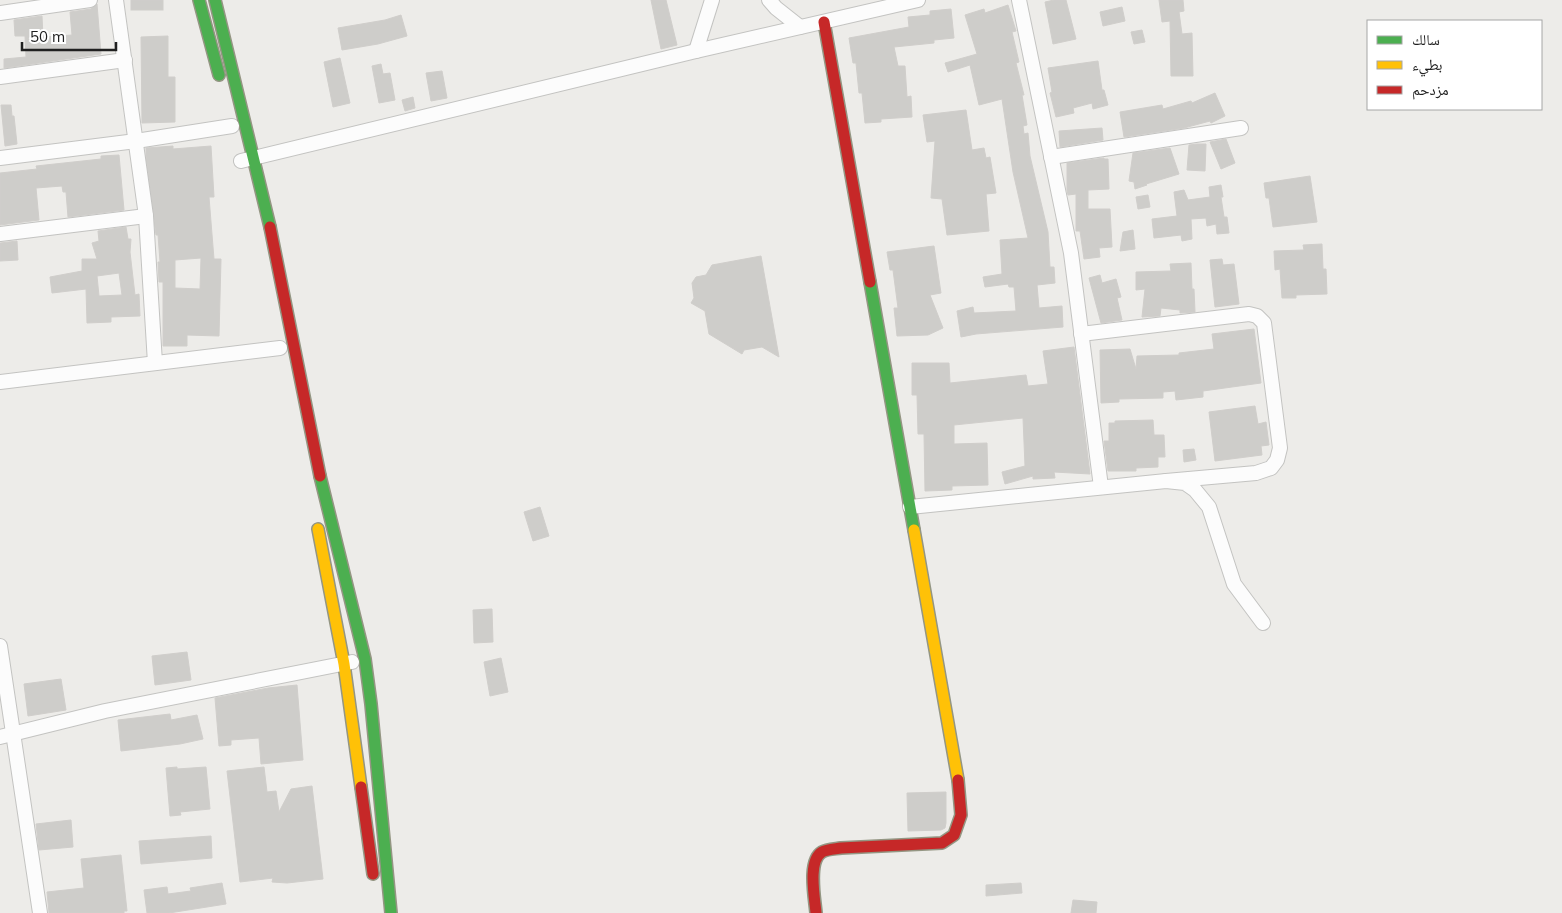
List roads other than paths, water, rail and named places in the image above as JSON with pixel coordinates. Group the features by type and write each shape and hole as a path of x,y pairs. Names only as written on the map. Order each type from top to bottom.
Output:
{"main road":[{"path":"199,0 223,90"},
{"path":"215,0 244,160 273,242 320,479 365,659 391,913"},
{"path":"816,913 814,864 819,854 826,850 841,848 942,843 954,836 961,815 959,785 824,22"},
{"path":"316,522 344,664 367,822 374,888"}],"street":[{"path":"0,13 90,0"},
{"path":"116,0 146,216 155,363"},
{"path":"696,51 712,0"},
{"path":"769,0 800,27"},
{"path":"244,160 696,51 918,0"},
{"path":"1019,0 1070,253 1101,487"},
{"path":"0,77 125,60"},
{"path":"0,158 136,141 232,126"},
{"path":"1051,157 1241,128"},
{"path":"0,234 146,216"},
{"path":"910,507 1256,473 1272,468 1277,460 1280,448 1264,323 1257,316 1249,314 1081,334"},
{"path":"0,382 280,348"},
{"path":"1166,481 1185,483 1195,490 1209,507 1234,584 1263,623"},
{"path":"0,646 6,735 40,913"},
{"path":"6,735 105,711 365,659"}]}
